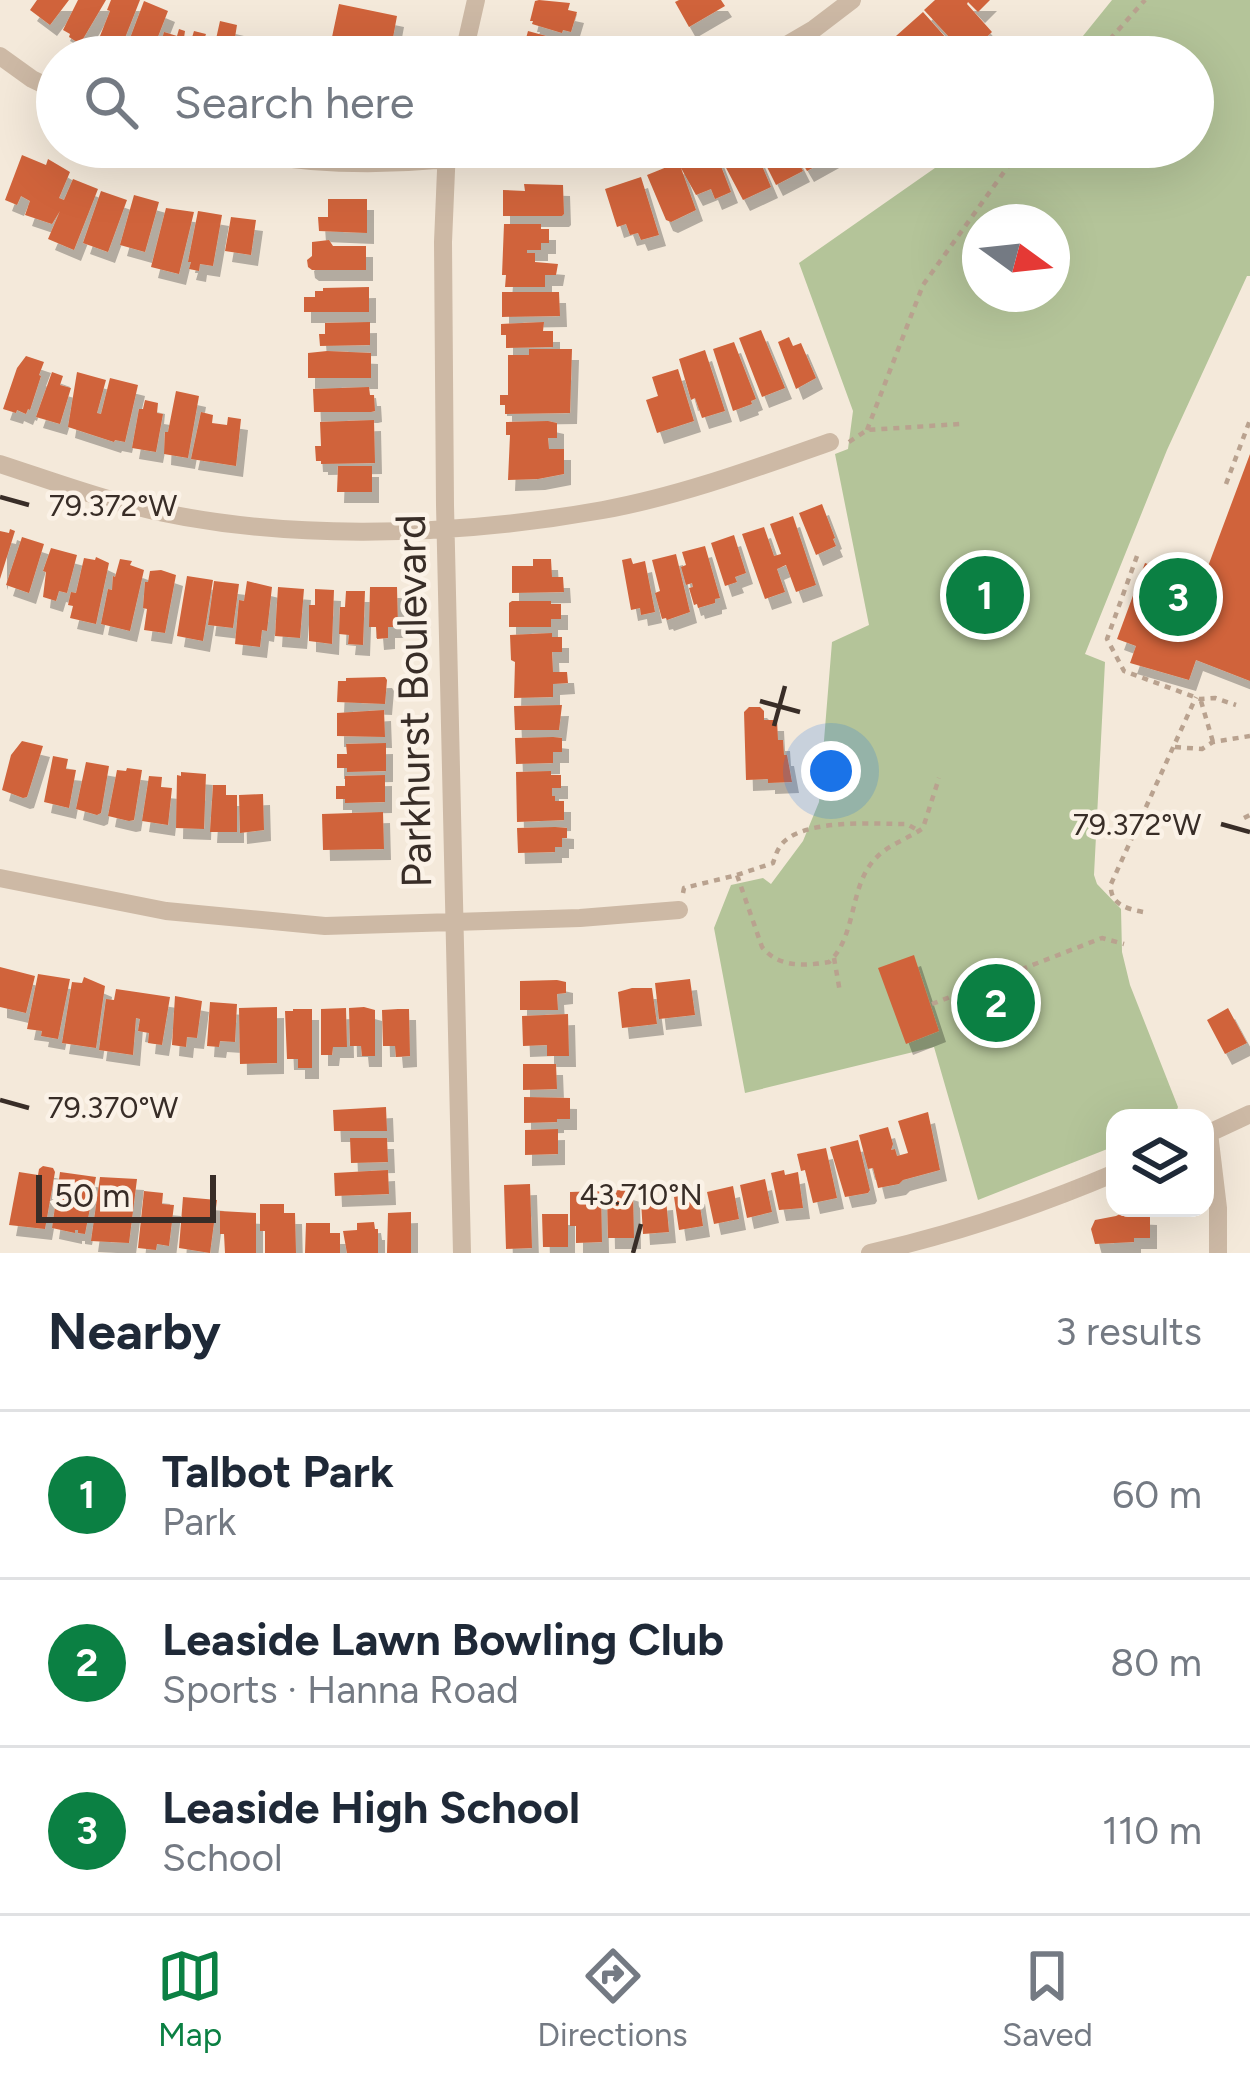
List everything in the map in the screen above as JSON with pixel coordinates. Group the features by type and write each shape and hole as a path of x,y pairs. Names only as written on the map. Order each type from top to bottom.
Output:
{"street":[{"path":"468,36 476,0"},
{"path":"802,36 852,0"},
{"path":"0,56 36,81"},
{"name":"Parkhurst Boulevard","path":"446,168 446,530 462,1253"},
{"path":"0,464 122,504 209,520 363,531 446,530 603,510 675,493 830,442"},
{"path":"0,878 114,902 326,926 679,910"},
{"path":"1214,1131 1250,1114"},
{"path":"870,1253 937,1238 1106,1177"},
{"path":"1214,1181 1218,1253"}],"path":[{"path":"1113,36 1145,0"},
{"path":"960,424 867,430 923,285 1007,168"},
{"path":"1226,484 1250,420"},
{"path":"1137,556 1107,639 1124,671 1198,698 1236,705"},
{"path":"1198,698 1213,742"},
{"path":"1143,912 1118,903 1111,884 1198,698"},
{"path":"1173,747 1202,749 1213,742 1250,736"},
{"path":"737,875 762,946 770,956 794,964 834,958 873,860 919,831 939,778"},
{"path":"679,910 685,888 773,863 786,840 812,827 907,824 919,831"},
{"path":"932,1004 1102,938 1124,944"},
{"path":"834,958 840,992"}],"green space":[{"path":"1112,0 1250,0 1250,276 1167,450 1085,654 1105,662 1094,875 1121,909 1122,952 1130,985 1178,1107 1106,1109 1106,1150 978,1200 934,1047 745,1093 714,928 731,885 763,878 771,884 803,841 819,802 832,642 869,625 835,454 848,449 853,411 799,263 935,168 1214,168 1214,36 1083,36"}],"building":[{"path":"37,0 69,0 50,25 30,10"},
{"path":"78,0 106,0 85,36 69,36 63,30"},
{"path":"111,0 140,0 126,36 100,36"},
{"path":"539,0 570,3 568,10 577,12 571,32 532,24"},
{"path":"721,0 725,6 689,27 675,2"},
{"path":"935,0 990,0 978,12 967,4 992,32 948,36 924,10"},
{"path":"144,1 168,11 158,36 131,36"},
{"path":"339,4 397,16 393,36 332,36"},
{"path":"923,12 944,36 896,36"},
{"path":"220,21 237,25 235,36 217,36"},
{"path":"22,155 36,161 36,168 70,172 59,198 64,200 73,179 98,189 74,250 48,239 60,211 52,224 25,215 30,201 21,196 17,205 5,200"},
{"path":"681,168 696,210 666,220 647,175"},
{"path":"681,168 722,168 731,192 715,199 711,189 696,195"},
{"path":"726,168 763,168 771,187 743,200"},
{"path":"768,168 802,168 803,171 776,185"},
{"path":"641,177 659,235 641,240 638,233 630,235 626,224 617,227 605,189"},
{"path":"524,184 563,185 564,214 503,216 503,190 525,191"},
{"path":"101,191 127,200 108,252 83,243"},
{"path":"134,195 159,202 145,252 120,245"},
{"path":"328,199 367,199 367,233 319,231 318,217 328,217"},
{"path":"166,208 194,212 179,274 151,267"},
{"path":"198,211 222,215 213,266 200,264 199,271 189,269 188,262"},
{"path":"231,217 256,220 251,255 225,251"},
{"path":"504,224 541,224 541,229 549,229 549,243 541,243 541,250 527,250 535,253 535,262 558,264 556,275 545,275 545,287 505,287"},
{"path":"329,240 333,246 366,246 366,270 308,267 312,242"},
{"path":"369,287 369,312 304,312 304,297 315,297 315,291"},
{"path":"502,292 559,292 560,316 502,317"},
{"path":"370,322 370,345 320,346 325,323"},
{"path":"544,322 543,331 553,331 553,347 506,348 501,324"},
{"path":"761,330 785,388 762,397 739,338"},
{"path":"789,337 793,346 801,343 816,378 796,389 778,342"},
{"path":"734,342 756,399 733,411 713,349"},
{"path":"529,349 572,349 570,413 505,414 500,395 508,395 508,355 529,355"},
{"path":"705,350 725,411 702,418 695,398 691,400 679,359"},
{"path":"308,353 371,353 371,378 308,378"},
{"path":"26,356 44,362 26,414 3,409"},
{"path":"678,369 694,421 657,433 646,400 658,396 652,377"},
{"path":"52,372 63,376 60,385 71,388 60,424 36,417"},
{"path":"77,372 106,380 97,413 101,414 110,378 138,385 125,442 68,427"},
{"path":"369,387 375,411 314,412 313,389"},
{"path":"176,391 199,396 188,458 164,454"},
{"path":"145,400 158,403 157,413 163,414 156,452 132,448"},
{"path":"201,412 213,415 212,423 227,425 228,417 241,419 236,466 191,459"},
{"path":"374,420 375,463 316,461 320,422"},
{"path":"506,422 557,423 557,438 548,438 549,449 564,449 564,474 508,480"},
{"path":"1250,454 1250,681 1196,660 1189,680 1130,663 1136,646 1117,639 1145,563 1165,570 1170,555 1207,569"},
{"path":"338,466 372,466 372,492 337,492"},
{"path":"822,504 836,546 816,555 799,513"},
{"path":"793,516 816,585 796,592 786,565 777,569 785,592 765,599 742,534 764,527 774,556 781,554 770,524"},
{"path":"0,531 9,533 15,531 0,579"},
{"path":"734,535 746,573 725,586 711,543"},
{"path":"22,537 44,544 29,593 6,585"},
{"path":"705,546 720,598 698,608 689,588 692,583 686,585 682,552"},
{"path":"51,548 77,555 67,593 59,591 56,601 43,597 43,571"},
{"path":"676,554 690,612 667,620 662,619 655,593 660,591 652,560"},
{"path":"84,558 109,563 96,624 70,618 73,606 68,605 71,592 76,593"},
{"path":"631,558 633,564 645,561 655,612 641,615 640,608 631,610 622,560"},
{"path":"120,559 144,570 130,631 101,624"},
{"path":"533,559 551,559 552,577 563,577 564,592 512,593 512,566 533,566"},
{"path":"150,571 176,575 165,633 144,630 145,582"},
{"path":"187,576 213,580 203,641 177,636"},
{"path":"214,581 239,584 233,628 208,625"},
{"path":"247,581 272,587 267,631 262,630 260,647 235,644 239,600 244,601"},
{"path":"278,587 304,589 300,638 275,636"},
{"path":"370,587 397,587 398,627 388,627 388,638 377,639 376,627 369,627"},
{"path":"315,589 334,590 332,644 309,641 309,605 315,605"},
{"path":"346,591 365,591 363,645 348,644 349,635 339,634"},
{"path":"512,601 561,604 561,619 551,619 551,627 509,627"},
{"path":"552,633 552,637 562,637 562,652 552,652 553,672 567,672 568,683 553,684 553,697 514,698 510,635"},
{"path":"385,677 385,704 337,702 338,681"},
{"path":"562,705 559,730 515,730 514,706"},
{"path":"760,707 764,720 777,720 778,740 783,740 792,782 746,780 744,712"},
{"path":"384,710 385,737 337,736 337,713"},
{"path":"515,738 562,738 562,752 553,752 553,763 516,764"},
{"path":"22,741 43,746 23,798 2,790 11,755"},
{"path":"386,743 386,771 337,768 337,754 347,754 346,744"},
{"path":"53,756 68,759 66,769 76,770 69,808 44,802"},
{"path":"86,762 109,766 97,815 76,809"},
{"path":"117,770 142,770 134,820 129,821 108,816"},
{"path":"551,771 551,775 561,775 561,788 552,788 552,796 564,801 564,820 517,822 516,772"},
{"path":"206,774 204,829 176,828 177,775"},
{"path":"385,775 385,802 336,799 336,786 345,786 345,776"},
{"path":"149,776 162,777 161,787 172,788 168,825 142,821"},
{"path":"213,785 226,785 226,795 237,795 237,832 210,832"},
{"path":"263,794 264,830 240,833 239,795"},
{"path":"383,812 384,849 323,850 322,814"},
{"path":"517,828 567,828 567,838 562,838 562,847 555,847 555,852 518,853"},
{"path":"914,955 939,1031 906,1044 878,968"},
{"path":"0,967 35,976 26,1013 0,1007"},
{"path":"38,974 70,979 58,1039 27,1029"},
{"path":"84,977 105,986 96,1048 62,1043 72,982 82,983"},
{"path":"690,979 695,1015 659,1019 655,983"},
{"path":"520,981 566,982 566,993 557,994 558,1010 520,1010"},
{"path":"652,988 657,1024 622,1028 618,992"},
{"path":"116,989 170,997 162,1045 148,1043 149,1033 138,1031 140,1019 136,1018 133,1055 99,1050 106,999 114,1000"},
{"path":"175,996 202,1001 197,1038 187,1037 186,1047 172,1045"},
{"path":"210,1002 237,1004 235,1042 207,1046"},
{"path":"277,1007 277,1063 240,1064 239,1008"},
{"path":"346,1008 347,1047 333,1047 332,1055 321,1055 321,1009"},
{"path":"349,1008 375,1010 375,1056 362,1056 361,1046 350,1046"},
{"path":"1228,1008 1247,1043 1225,1054 1207,1020"},
{"path":"312,1009 312,1068 298,1068 298,1059 287,1059 285,1011"},
{"path":"409,1009 410,1056 396,1057 395,1046 383,1046 382,1010"},
{"path":"568,1014 569,1056 547,1056 547,1045 523,1046 522,1016"},
{"path":"523,1064 556,1064 557,1089 523,1090"},
{"path":"524,1097 570,1098 570,1119 524,1123"},
{"path":"386,1107 387,1131 334,1131 333,1110"},
{"path":"928,1112 940,1170 878,1188 859,1135 888,1127 891,1150 897,1156 908,1153 898,1121"},
{"path":"558,1129 558,1154 525,1155 525,1130"},
{"path":"350,1138 387,1138 388,1162 351,1163"},
{"path":"858,1140 870,1190 845,1197 830,1147"},
{"path":"826,1148 837,1198 813,1203 797,1154"},
{"path":"43,1166 55,1172 45,1229 9,1225 19,1172 38,1175"},
{"path":"388,1170 389,1194 335,1196 334,1173"},
{"path":"784,1170 785,1175 798,1172 803,1208 779,1210 771,1173"},
{"path":"60,1172 96,1177 85,1234 52,1228"},
{"path":"100,1177 137,1179 129,1243 91,1241"},
{"path":"765,1179 772,1212 747,1218 740,1185"},
{"path":"530,1184 532,1248 506,1249 504,1185"},
{"path":"733,1186 739,1219 714,1224 707,1192"},
{"path":"144,1191 163,1193 162,1204 174,1205 169,1246 138,1248"},
{"path":"601,1191 602,1242 576,1243 576,1226 570,1226 570,1192"},
{"path":"633,1191 634,1238 608,1238 607,1192"},
{"path":"698,1193 703,1226 679,1230 674,1197"},
{"path":"183,1197 217,1200 210,1253 179,1248"},
{"path":"666,1199 669,1232 643,1234 641,1201"},
{"path":"260,1204 284,1204 284,1213 295,1213 296,1253 265,1253"},
{"path":"220,1211 256,1213 256,1253 225,1253"},
{"path":"411,1212 411,1253 387,1253 388,1213"},
{"path":"542,1214 568,1214 568,1247 543,1247"},
{"path":"1150,1217 1150,1238 1095,1244 1091,1229 1095,1220"},
{"path":"374,1222 378,1253 347,1253 343,1231 357,1230 357,1223"},
{"path":"306,1223 330,1223 330,1233 340,1233 340,1253 305,1253"}],"place":[{"name":"Talbot Park","path":"985,595"},
{"name":"Leaside High School","path":"1178,597"},
{"name":"Leaside Lawn Bowling Club","path":"996,1003"}]}
